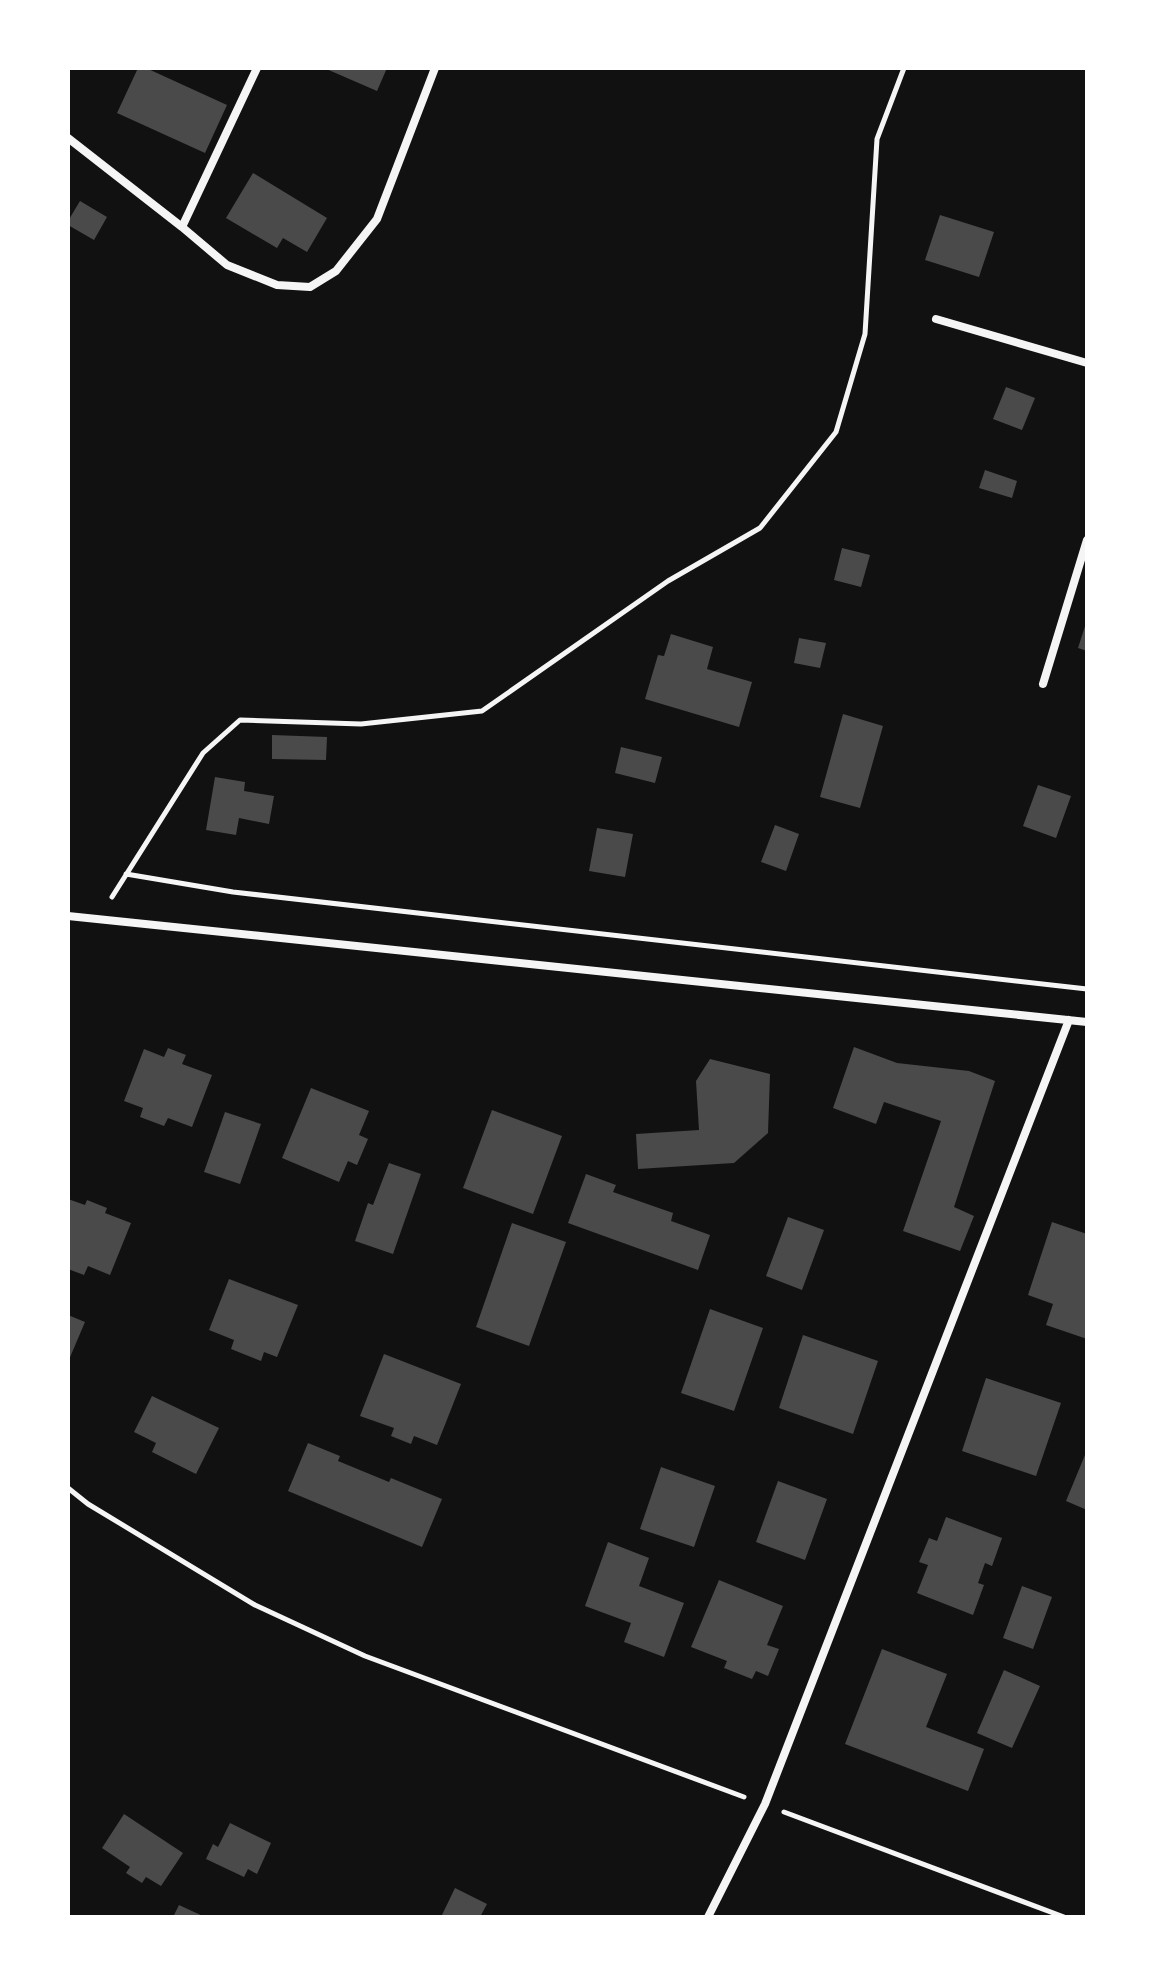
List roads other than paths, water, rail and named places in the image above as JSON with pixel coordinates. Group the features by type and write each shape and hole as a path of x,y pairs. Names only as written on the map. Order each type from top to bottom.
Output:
{"street":[{"path":"182,227 257,68"},
{"path":"68,138 227,265 277,285 310,287 336,271 377,219 435,68"},
{"path":"936,319 1087,363"},
{"path":"1043,684 1087,540"},
{"path":"68,916 1087,1022"},
{"path":"708,1917 765,1804 1069,1020"}]}
